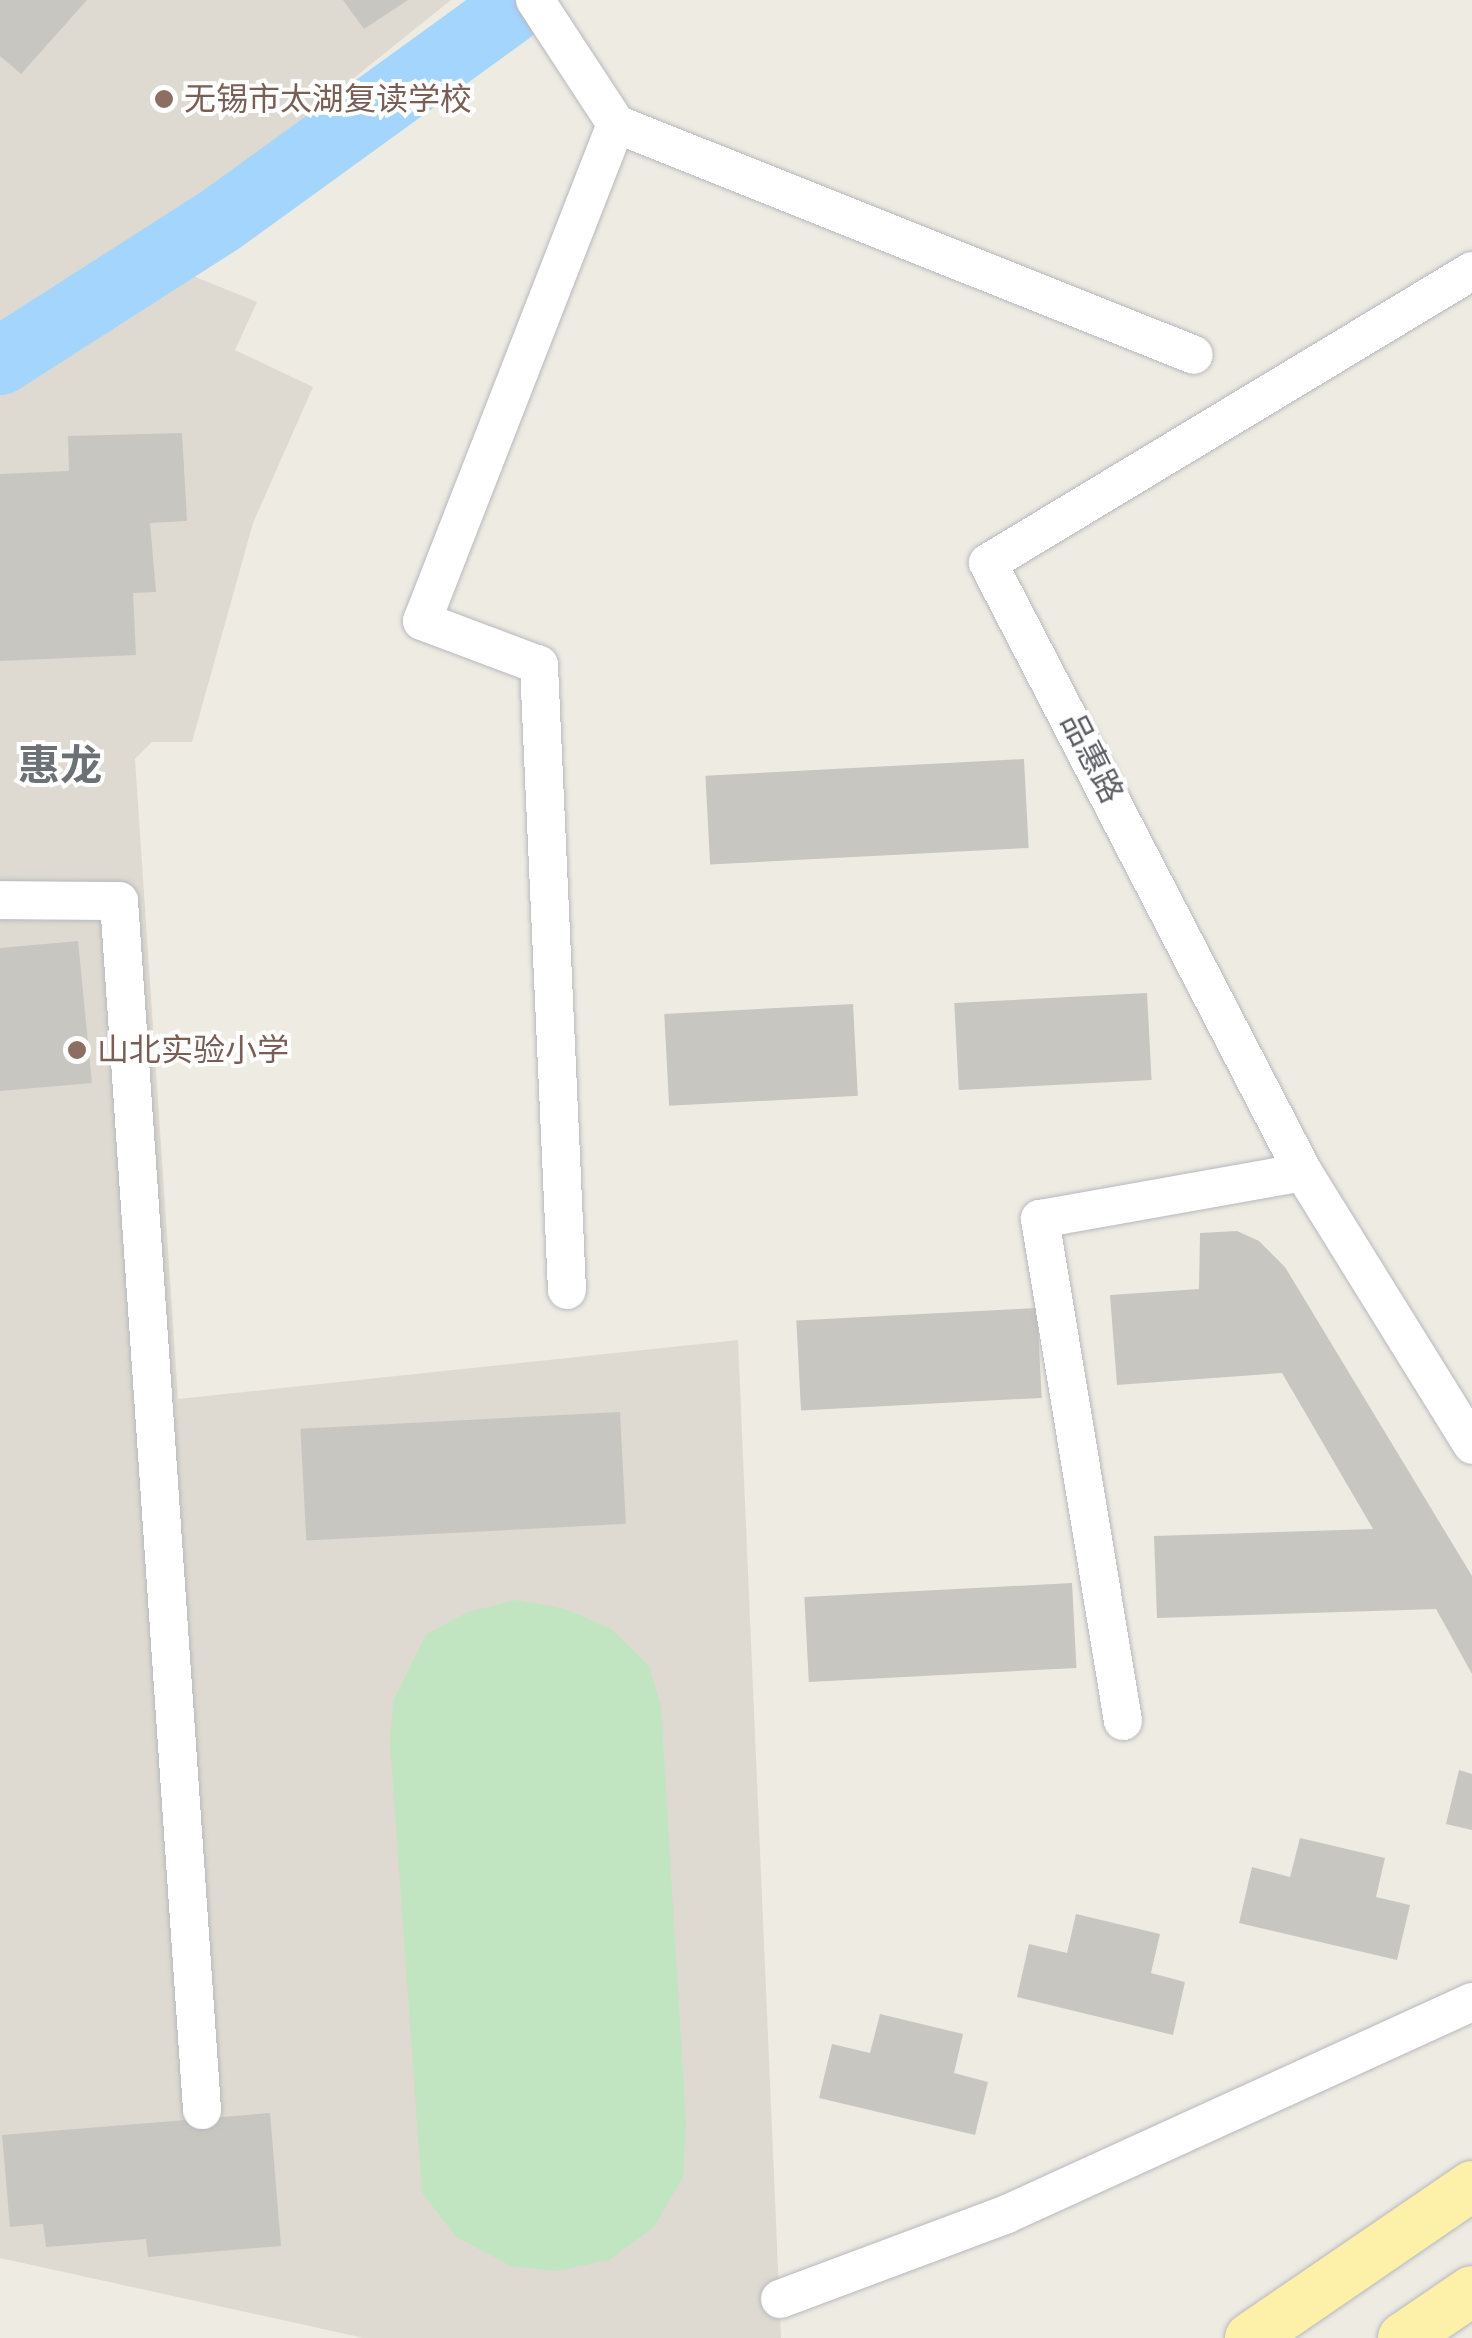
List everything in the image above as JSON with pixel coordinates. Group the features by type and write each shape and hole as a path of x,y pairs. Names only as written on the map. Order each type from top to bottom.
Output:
{"main road":[{"path":"1250,2338 1472,2186"},
{"path":"1403,2338 1472,2292"}],"street":[{"path":"535,0 616,124 1194,356"},
{"path":"568,1290 539,665 422,621 616,124"},
{"name":"品惠路","path":"1472,271 988,563 1302,1172 1472,1445"},
{"path":"0,900 119,901 202,2110"},
{"path":"1123,1722 1040,1219 1302,1172"},
{"path":"780,2300 1007,2214 1472,2002"}],"shaded area":[{"name":"无锡市太湖复读学校","path":"0,0 451,0 203,199 0,332"},
{"name":"山北实验小学","path":"193,276 257,302 235,350 313,387 253,523 192,742 152,742 135,759 178,1399 738,1340 781,2338 364,2338 0,2258 0,392"}],"green space":[{"path":"516,1600 566,1609 611,1629 649,1666 661,1707 686,2124 683,2177 654,2227 609,2260 556,2271 511,2266 456,2237 422,2192 390,1743 393,1702 426,1634 468,1612"}],"building":[{"path":"0,0 87,0 21,74 0,56"},
{"path":"343,0 408,0 364,29"},
{"path":"182,433 187,521 150,523 156,592 133,593 136,655 0,661 0,474 69,471 68,436"},
{"path":"1024,759 1029,848 710,865 705,776"},
{"path":"78,941 92,1083 0,1091 0,948"},
{"path":"1147,993 1152,1080 959,1090 954,1003"},
{"path":"853,1004 858,1096 669,1106 664,1014"},
{"path":"1237,1231 1259,1241 1285,1267 1472,1576 1472,1674 1436,1609 1157,1618 1154,1536 1373,1529 1282,1373 1117,1385 1110,1295 1199,1289 1200,1233"},
{"path":"1037,1308 1042,1398 801,1410 796,1321"},
{"path":"620,1412 626,1524 306,1541 300,1429"},
{"path":"1072,1583 1076,1668 809,1682 804,1597"},
{"path":"1459,1770 1472,1774 1472,1830 1446,1824"},
{"path":"1300,1838 1385,1858 1376,1897 1410,1905 1397,1960 1239,1923 1252,1867 1290,1877"},
{"path":"1076,1914 1160,1934 1151,1973 1185,1982 1173,2035 1017,1997 1029,1944 1067,1953"},
{"path":"880,2014 963,2034 954,2073 988,2082 975,2135 819,2098 832,2044 870,2053"},
{"path":"270,2113 281,2246 148,2257 146,2239 46,2247 43,2224 10,2227 2,2135"}],"waterway":[{"path":"0,361 219,221 509,11"}],"place":[{"name":"无锡市太湖复读学校","path":"164,99"},
{"name":"山北实验小学","path":"77,1050"}],"district":[{"name":"惠龙","path":"60,765"}]}
